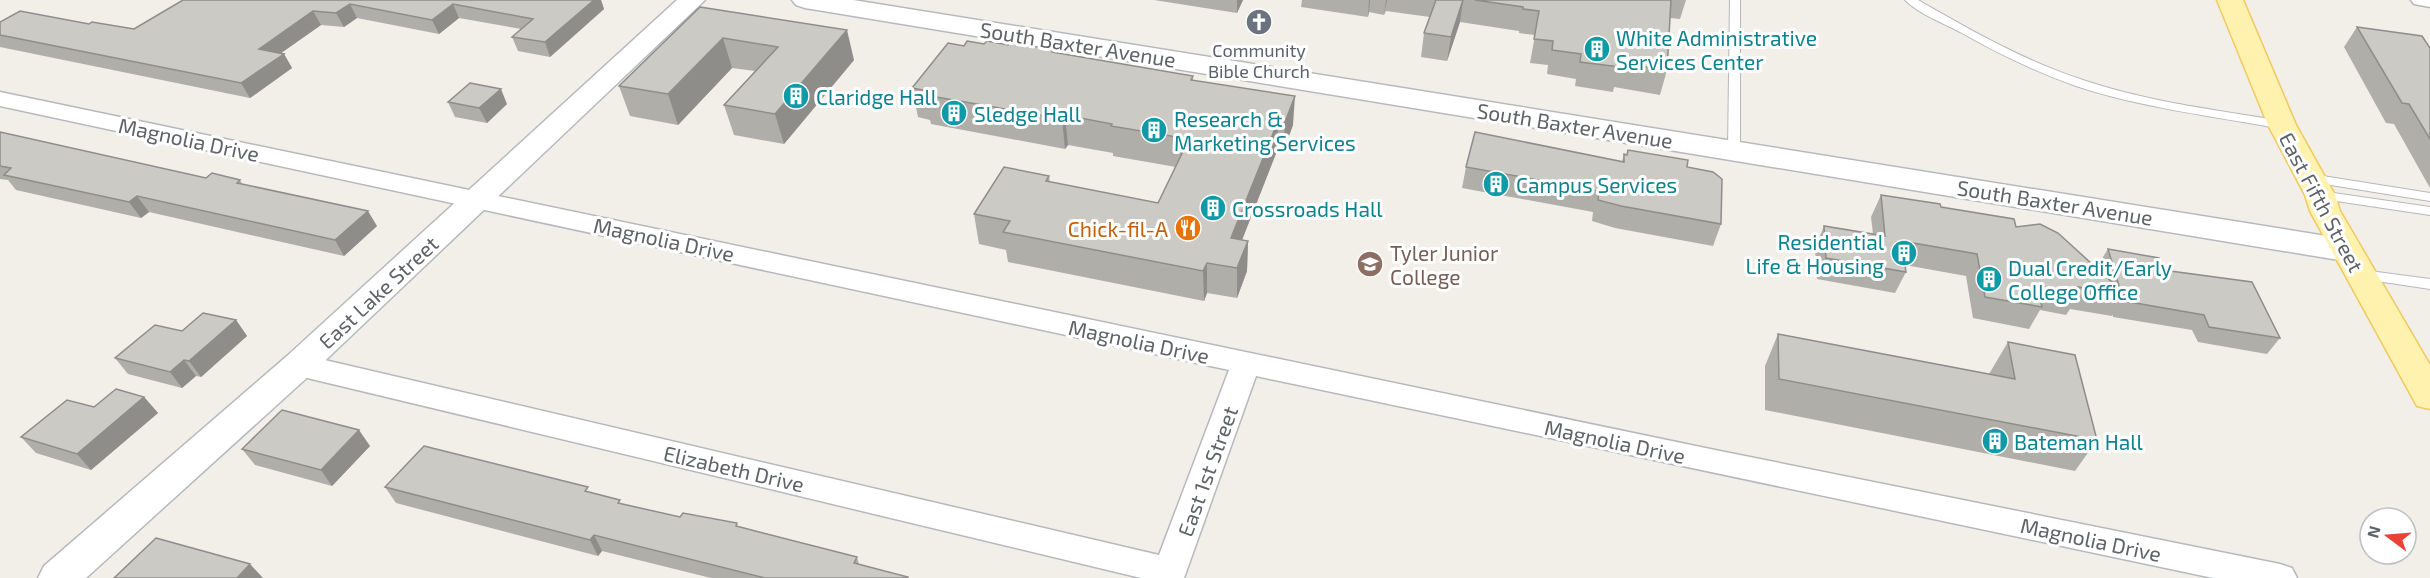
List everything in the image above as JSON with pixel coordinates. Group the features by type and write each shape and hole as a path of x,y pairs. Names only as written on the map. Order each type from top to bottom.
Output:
{"main road":[{"name":"East Fifth Street","path":"2230,0 2282,125 2315,187 2325,212 2430,396"}],"street":[{"name":"East Lake Street","path":"58,578 299,365 692,0"},
{"name":"South Baxter Avenue","path":"806,0 1734,150 2353,262"},
{"path":"2421,0 2430,1"},
{"name":"Magnolia Drive","path":"0,99 1246,363 2280,578"},
{"name":"East 1st Street","path":"1169,574 1246,363"},
{"name":"Elizabeth Drive","path":"299,365 1169,574"}],"lane":[{"path":"1734,150 1735,0"},
{"path":"1910,0 2005,52 2082,84 2127,96 2282,125"},
{"path":"2315,187 2430,197"},
{"path":"2315,187 2429,211"},
{"path":"2353,262 2430,284"}],"building":[{"path":"183,0 594,0 545,42 512,37 533,19 453,4 432,20 350,4 336,13 313,11 259,49 284,54 241,83 0,35 0,22 20,11 89,24 92,22 134,29"},
{"path":"1436,0 1463,0 1451,37 1424,33"},
{"name":"White Administrative Services Center","path":"1475,0 1671,0 1667,70 1620,63 1620,67 1580,62 1581,54 1552,50 1553,41 1534,39 1539,11"},
{"path":"700,7 847,30 775,114 724,105 778,47 723,38 668,94 619,86"},
{"path":"2357,27 2422,36 2430,48 2430,139 2409,104 2402,103"},
{"path":"967,41 984,44 987,41 1008,45 1010,42 1054,50 1052,52 1193,76 1191,80 1295,96 1285,122 1278,121 1231,238 1248,241 1237,268 1207,263 1203,271 1003,232 1010,221 974,214 1004,167 1049,176 1046,181 1158,203 1189,139 1111,126 1112,124 1065,115 1062,119 925,95 928,91 912,88 948,43 964,46"},
{"path":"470,83 501,89 479,108 448,102"},
{"path":"0,132 206,178 212,173 240,180 237,183 368,211 335,240 137,196 129,202 4,175 11,168 0,166"},
{"path":"1475,132 1624,162 1624,154 1627,155 1628,150 1688,160 1687,167 1713,172 1722,179 1721,224 1598,200 1599,191 1466,167"},
{"path":"1881,195 2014,219 2016,227 2040,224 2058,233 2126,295 2078,287 2080,293 2037,286 2042,307 1985,297 1977,254 1901,241 1906,272 1826,258 1824,226 1885,236"},
{"path":"2108,249 2159,258 2163,270 2252,282 2280,338 2209,327 2204,315 2124,301 2126,295 2120,289"},
{"path":"203,313 236,320 189,361 184,360 170,372 115,358 155,325 182,331"},
{"path":"1778,334 2015,379 2008,342 2075,355 2097,440 1779,379"},
{"path":"116,389 144,397 77,454 21,437 67,400 94,407"},
{"path":"282,410 359,430 321,470 242,449"},
{"path":"424,446 588,487 585,491 620,500 618,503 680,517 683,513 737,523 736,526 857,557 854,563 908,578 765,578 594,535 590,540 385,487"},
{"path":"156,538 250,564 237,578 114,578"}],"place":[{"name":"Community Bible Church","path":"1259,22"},
{"name":"White Administrative Services Center","path":"1597,49"},
{"name":"Claridge Hall","path":"796,96"},
{"name":"Sledge Hall","path":"954,113"},
{"name":"Research & Marketing Services","path":"1154,130"},
{"name":"Campus Services","path":"1496,184"},
{"name":"Crossroads Hall","path":"1213,208"},
{"name":"Chick-fil-A","path":"1188,228"},
{"name":"Residential Life & Housing","path":"1904,253"},
{"name":"Tyler Junior College","path":"1370,264"},
{"name":"Dual Credit/Early College Office","path":"1989,279"},
{"name":"Bateman Hall","path":"1995,441"}]}
